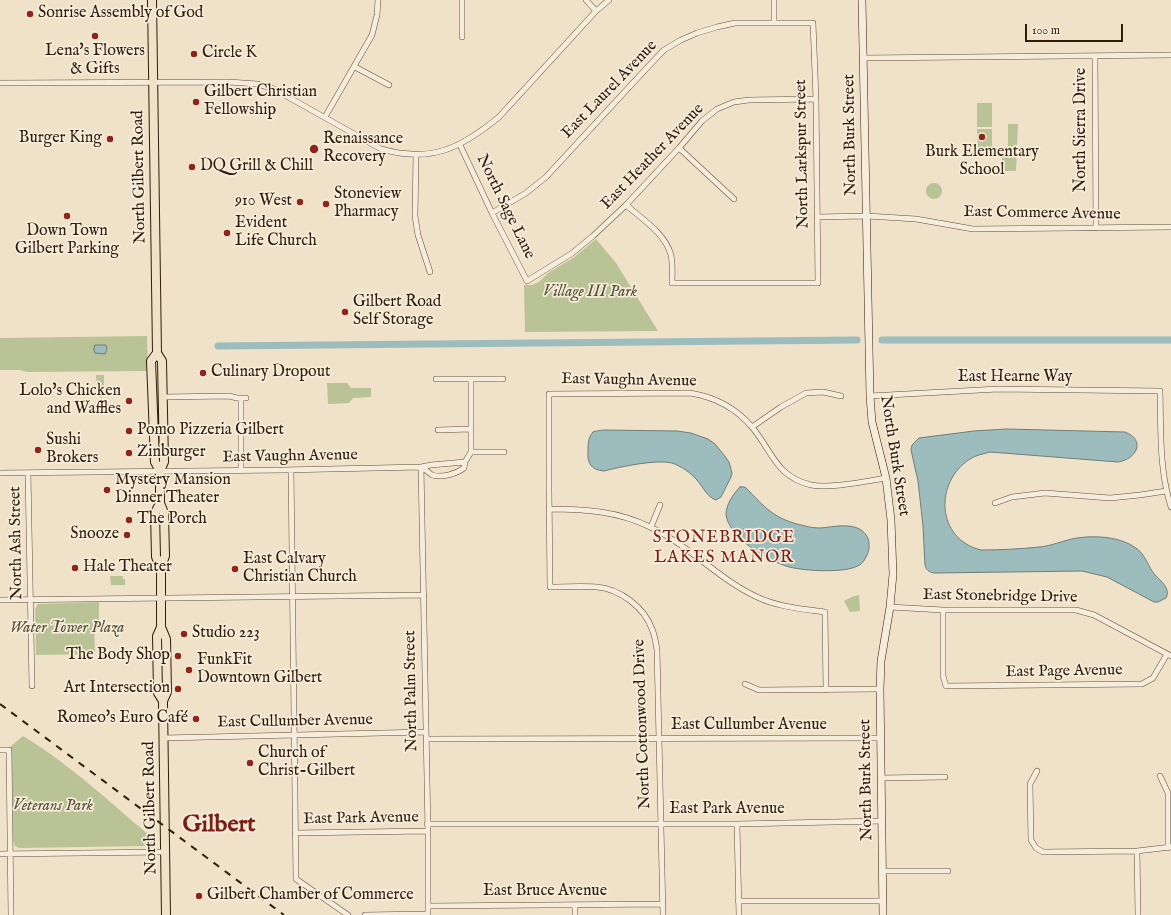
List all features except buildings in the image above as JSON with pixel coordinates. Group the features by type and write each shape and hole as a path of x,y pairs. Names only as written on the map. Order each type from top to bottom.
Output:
{"main road":[{"name":"North Gilbert Road","path":"152,0 157,353 162,361 164,462 160,471 160,503 155,513 156,557 161,567 162,598 161,627 157,636 158,693 163,701 166,915"},
{"name":"North Gilbert Road","path":"157,353 151,361 155,462 160,471"}],"street":[{"path":"325,117 372,35 377,15 378,0"},
{"path":"462,0 462,37"},
{"path":"586,0 596,11"},
{"path":"0,83 218,82 257,84 272,88 381,149 398,154 416,155 439,152 460,145 500,117 596,11 610,0"},
{"path":"774,0 774,22"},
{"name":"North Burk Street","path":"862,0 870,396 872,422 886,478 891,520 893,574 890,607 881,661 880,689 883,915"},
{"name":"East Laurel Avenue","path":"492,213 526,193 546,176 664,50 681,40 717,26 735,23 813,23"},
{"name":"North Larkspur Street","path":"626,205 658,233 666,244 671,256 672,284 818,284 816,99 813,23"},
{"path":"864,58 1171,55"},
{"name":"North Sierra Drive","path":"1095,56 1096,228"},
{"path":"355,67 389,85"},
{"name":"East Heather Avenue","path":"527,281 583,245 626,205 702,121 717,109 734,102 749,100 816,99"},
{"name":"North Sage Lane","path":"460,145 492,213 527,281"},
{"path":"679,148 734,199"},
{"path":"416,155 416,216 418,235 430,272"},
{"name":"East Commerce Avenue","path":"817,217 867,216 916,219 973,229 1171,227"},
{"path":"436,379 503,379"},
{"path":"421,467 433,475 446,475 458,472 464,468 470,452 471,379"},
{"name":"East Hearne Way","path":"870,396 991,389 1160,392 1163,471 1166,490"},
{"name":"East Vaughn Avenue","path":"549,394 690,392 705,395 729,406 752,427 782,471 796,480 811,485 826,486 886,478"},
{"path":"752,427 781,407 806,393 823,392 840,396"},
{"name":"North Cottonwood Drive","path":"549,394 550,587 598,587 615,591 630,600 638,608 652,628 657,650 663,915"},
{"path":"163,397 229,396 243,398 241,471"},
{"path":"438,430 470,430"},
{"path":"470,452 504,452"},
{"name":"East Vaughn Avenue","path":"0,473 241,471 421,467 465,462"},
{"name":"North Palm Street","path":"421,467 428,831 428,914"},
{"path":"291,470 296,879 348,915"},
{"name":"North Ash Street","path":"28,473 32,686"},
{"path":"995,503 1012,497 1045,493 1110,498 1140,495 1166,490 1171,507"},
{"path":"651,527 660,505"},
{"path":"549,509 580,509 619,515 651,527 667,536 734,585 758,598 780,605 825,612 826,690"},
{"path":"0,600 424,595"},
{"name":"East Stonebridge Drive","path":"890,607 943,610 1076,610 1094,615 1169,655"},
{"name":"East Page Avenue","path":"943,610 943,676 946,686 1142,684 1152,678 1169,655"},
{"path":"745,684 759,690 880,689"},
{"name":"East Cullumber Avenue","path":"164,738 426,732"},
{"name":"East Cullumber Avenue","path":"426,739 881,738"},
{"path":"0,750 9,750 11,915"},
{"path":"1037,771 1030,784 1031,840 1036,848 1044,852 1137,851 1170,848 1168,793 1160,776"},
{"path":"881,778 945,777"},
{"name":"East Park Avenue","path":"427,824 737,824 882,821"},
{"path":"737,824 739,915"},
{"name":"East Park Avenue","path":"295,833 428,831"},
{"path":"1137,851 1138,915"},
{"path":"0,854 165,852"},
{"path":"883,871 948,871"},
{"path":"738,901 883,901"},
{"name":"East Bruce Avenue","path":"428,906 662,904"},
{"path":"575,905 575,915"},
{"path":"365,915 428,914"}],"green space":[{"path":"977,103 992,103 992,127 977,127"},
{"path":"1008,124 1018,124 1016,171 1002,171 1002,149 1008,149"},
{"path":"977,129 992,129 992,153 978,153"},
{"path":"931,183 937,183 942,188 940,197 937,199 931,199 926,194 926,188"},
{"name":"Village III Park","path":"596,239 616,263 658,331 525,332 524,285 532,285 539,282 548,273 573,258"},
{"path":"147,336 148,371 27,372 20,370 0,370 0,338"},
{"path":"96,375 104,375 104,396 101,398 97,396"},
{"path":"327,383 347,383 351,388 371,388 371,397 353,398 349,403 328,404"},
{"path":"110,576 123,576 123,579 125,579 125,585 111,585"},
{"path":"859,595 860,611 850,612 844,601"},
{"name":"Water Tower Plaza","path":"99,602 99,620 94,622 95,654 36,655 35,609 38,604"},
{"name":"Veterans Park","path":"23,736 41,747 91,786 156,841 156,846 153,849 148,850 147,846 19,848 15,846 13,841 12,751 10,747"}],"water":[{"path":"95,345 106,345 107,349 105,354 95,353"},
{"path":"1007,429 1125,432 1132,435 1137,444 1134,453 1130,457 1118,462 990,452 975,456 958,469 950,481 946,495 945,509 948,522 955,534 966,544 981,550 1044,546 1084,537 1100,537 1123,541 1136,548 1142,554 1155,575 1166,588 1166,598 1158,602 1154,602 1107,577 1082,571 934,573 927,569 925,565 923,526 918,481 911,450 912,445 919,438 974,431"},
{"path":"603,430 677,431 691,433 708,439 715,444 729,462 732,473 731,477 721,497 716,500 708,494 692,475 672,463 648,463 604,471 596,469 591,465 588,459 589,441 593,432"},
{"path":"740,487 745,487 771,512 785,520 808,527 818,528 851,526 857,528 866,535 869,542 869,550 865,559 859,565 849,569 821,571 792,568 769,559 741,539 728,523 726,514 727,507 732,496"}],"waterway":[{"path":"218,346 857,340"},
{"path":"882,340 1171,340"}],"railway":[{"path":"0,704 284,915"}],"place":[{"name":"Sonrise Assembly of God","path":"30,14"},
{"name":"Lena's Flowers & Gifts","path":"95,36"},
{"name":"Circle K","path":"194,54"},
{"name":"Gilbert Christian Fellowship","path":"196,102"},
{"name":"Burk Elementary School","path":"982,137"},
{"name":"Burger King","path":"110,139"},
{"name":"Renaissance Recovery","path":"314,149"},
{"name":"DQ Grill & Chill","path":"192,167"},
{"name":"910 West","path":"300,202"},
{"name":"Stoneview Pharmacy","path":"326,204"},
{"name":"Down Town Gilbert Parking","path":"67,216"},
{"name":"Evident Life Church","path":"227,233"},
{"name":"Gilbert Road Self Storage","path":"345,312"},
{"name":"Culinary Dropout","path":"203,373"},
{"name":"Lolo's Chicken and Waffles","path":"129,401"},
{"name":"Pomo Pizzeria Gilbert","path":"129,431"},
{"name":"Sushi Brokers","path":"38,450"},
{"name":"Zinburger","path":"129,453"},
{"name":"Mystery Mansion Dinner Theater","path":"107,490"},
{"name":"The Porch","path":"129,520"},
{"name":"Snooze","path":"127,535"},
{"name":"Hale Theater","path":"75,568"},
{"name":"East Calvary Christian Church","path":"235,569"},
{"name":"Studio 223","path":"184,634"},
{"name":"The Body Shop","path":"178,656"},
{"name":"FunkFit Downtown Gilbert","path":"189,670"},
{"name":"Art Intersection","path":"178,689"},
{"name":"Romeo's Euro Café","path":"196,719"},
{"name":"Church of Christ-Gilbert","path":"250,763"},
{"name":"Gilbert Chamber of Commerce","path":"199,896"}],"district":[{"name":"STONEBRIDGE LAKES MANOR","path":"724,549"},
{"name":"Gilbert","path":"219,826"}]}
